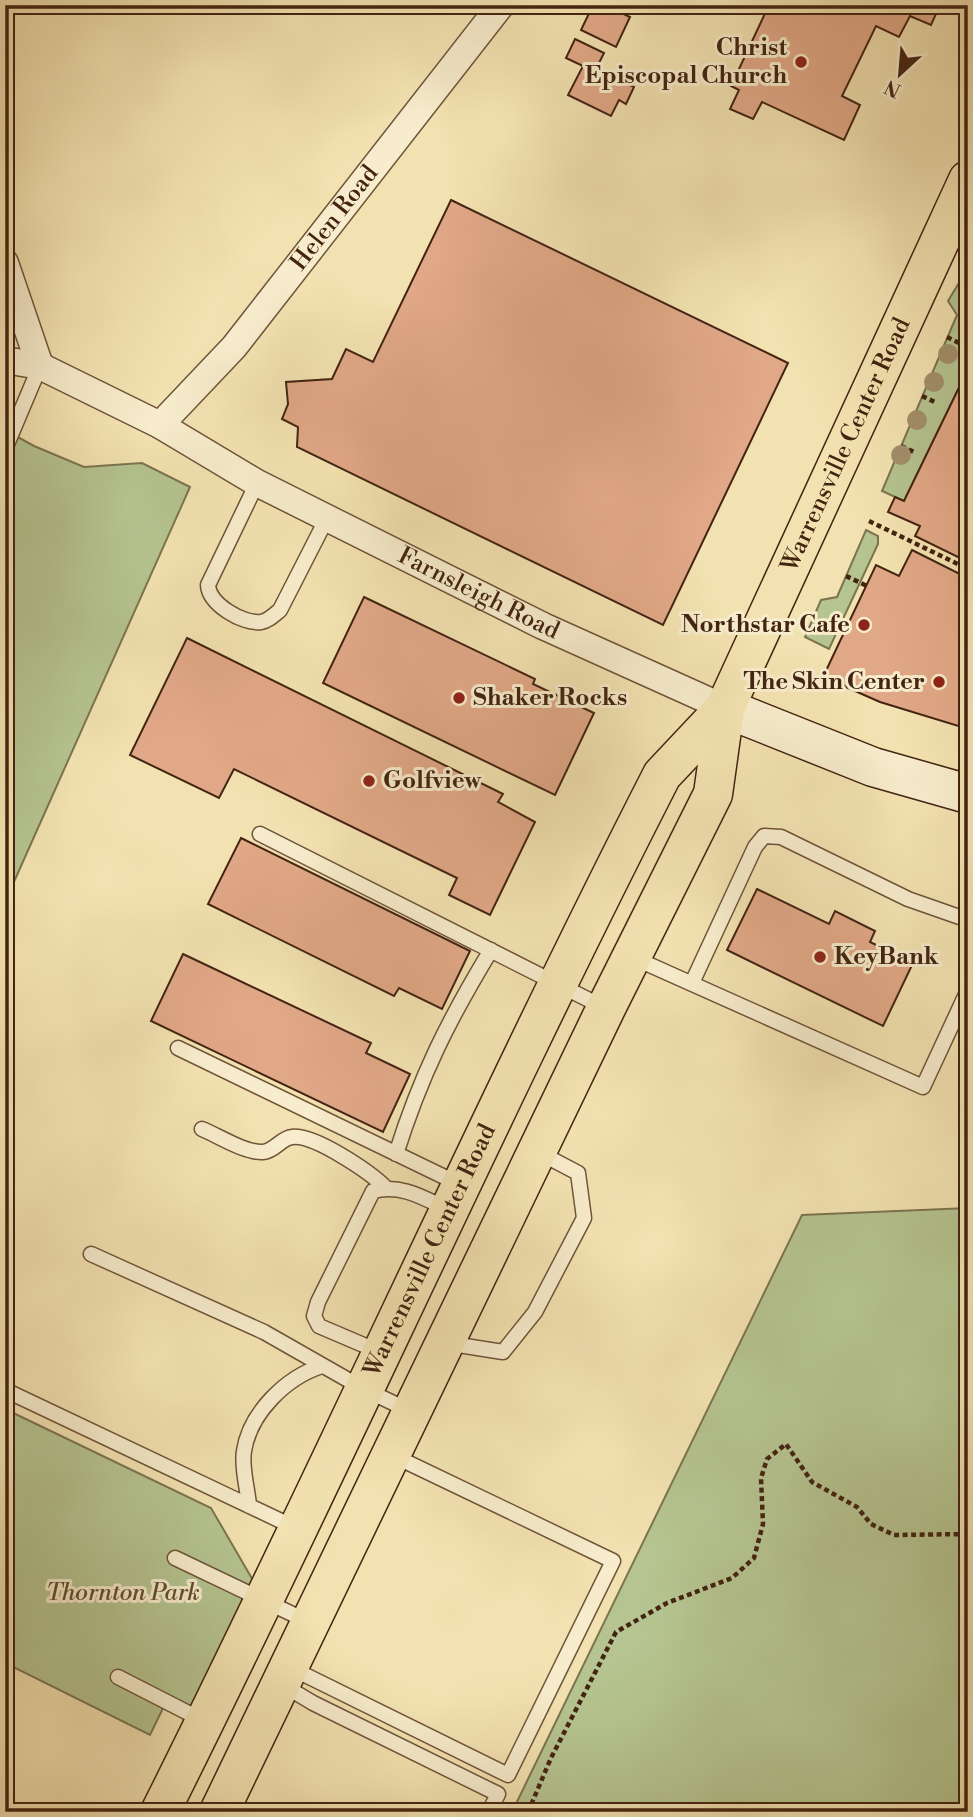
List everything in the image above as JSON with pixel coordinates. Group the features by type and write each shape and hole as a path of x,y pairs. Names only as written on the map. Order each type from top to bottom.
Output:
{"main road":[{"name":"Warrensville Center Road","path":"219,1812 606,1008 713,794 725,708 968,180"},
{"name":"Warrensville Center Road","path":"160,1812 265,1601 381,1353 662,775 725,708"},
{"name":"Farnsleigh Road","path":"725,708 873,766 968,794"}],"street":[{"name":"Helen Road","path":"160,425 234,347 501,5"},
{"path":"5,263 40,366"},
{"name":"Farnsleigh Road","path":"5,360 40,366 160,425 257,483 328,516 543,626 725,708"}],"lane":[{"path":"5,449 40,366"},
{"path":"257,483 208,585 213,601 220,607 249,620 261,622 271,618 280,610 328,516"},
{"path":"260,834 606,1008"},
{"path":"692,983 755,847 764,836 781,837 908,899 968,920"},
{"path":"396,1154 416,1091 438,1041 491,950"},
{"path":"632,957 923,1087 968,990"},
{"path":"178,1048 396,1154 456,1198"},
{"path":"202,1129 253,1151 264,1152 293,1136 305,1139 352,1162 386,1188"},
{"path":"445,1343 503,1352 535,1312 584,1218 578,1173 537,1152"},
{"path":"381,1353 320,1326 314,1316 364,1203 373,1191 386,1188 456,1198"},
{"path":"91,1254 264,1332 364,1389 411,1411"},
{"path":"249,1506 244,1451 258,1418 278,1390 302,1372 322,1366"},
{"path":"5,1390 299,1529"},
{"path":"285,1675 508,1775 613,1561 391,1455"},
{"path":"175,1558 310,1623"},
{"path":"285,1675 313,1703 498,1794 489,1812"},
{"path":"118,1677 205,1722"}],"path":[{"path":"947,337 965,346"},
{"path":"922,396 937,403"},
{"path":"901,446 914,452"},
{"path":"869,521 968,569"},
{"path":"846,576 866,586"},
{"path":"528,1812 551,1758 616,1632 667,1603 732,1578 754,1558 763,1524 761,1478 767,1459 786,1444 812,1482 857,1507 871,1524 894,1535 968,1534"}],"green space":[{"path":"968,268 968,369 904,501 882,491 957,315 948,301"},
{"path":"5,430 34,446 84,467 142,463 190,487 5,902"},
{"path":"866,530 878,536 878,544 829,649 805,637 821,600 837,597"},
{"path":"968,1208 968,1812 512,1812 802,1215"},
{"name":"Thornton Park","path":"5,1409 211,1508 265,1601 205,1722 166,1702 150,1735 5,1663"}],"building":[{"path":"593,5 623,5 619,12 630,17 616,47 581,30"},
{"name":"Christ Episcopal Church","path":"769,5 940,5 931,25 910,16 899,37 876,26 842,96 860,105 844,140 762,102 753,119 730,109 739,90 731,86"},
{"path":"575,39 604,53 596,69 634,87 626,104 619,100 611,116 568,95 583,66 566,58"},
{"path":"451,200 788,363 663,625 297,447 298,427 282,419 288,404 286,382 332,379 346,349 373,362"},
{"path":"968,369 968,562 915,536 920,526 888,512 895,497 904,501"},
{"path":"912,550 968,578 968,729 880,702 823,677 876,565 899,576"},
{"name":"Shaker Rocks","path":"364,597 535,679 533,684 594,713 555,795 323,683"},
{"name":"Golfview","path":"187,638 503,794 498,802 535,822 490,915 449,895 457,878 234,769 219,798 130,755"},
{"path":"241,838 470,951 442,1009 399,988 394,996 208,904"},
{"name":"KeyBank","path":"757,889 829,924 835,911 875,931 870,942 913,963 883,1026 727,950"},
{"path":"183,954 371,1043 366,1053 410,1074 383,1132 151,1021"}],"place":[{"name":"Christ Episcopal Church","path":"801,62"},
{"name":"Northstar Cafe","path":"864,625"},
{"name":"The Skin Center","path":"939,682"},
{"name":"Shaker Rocks","path":"459,698"},
{"name":"Golfview","path":"369,781"},
{"name":"KeyBank","path":"820,957"}]}
